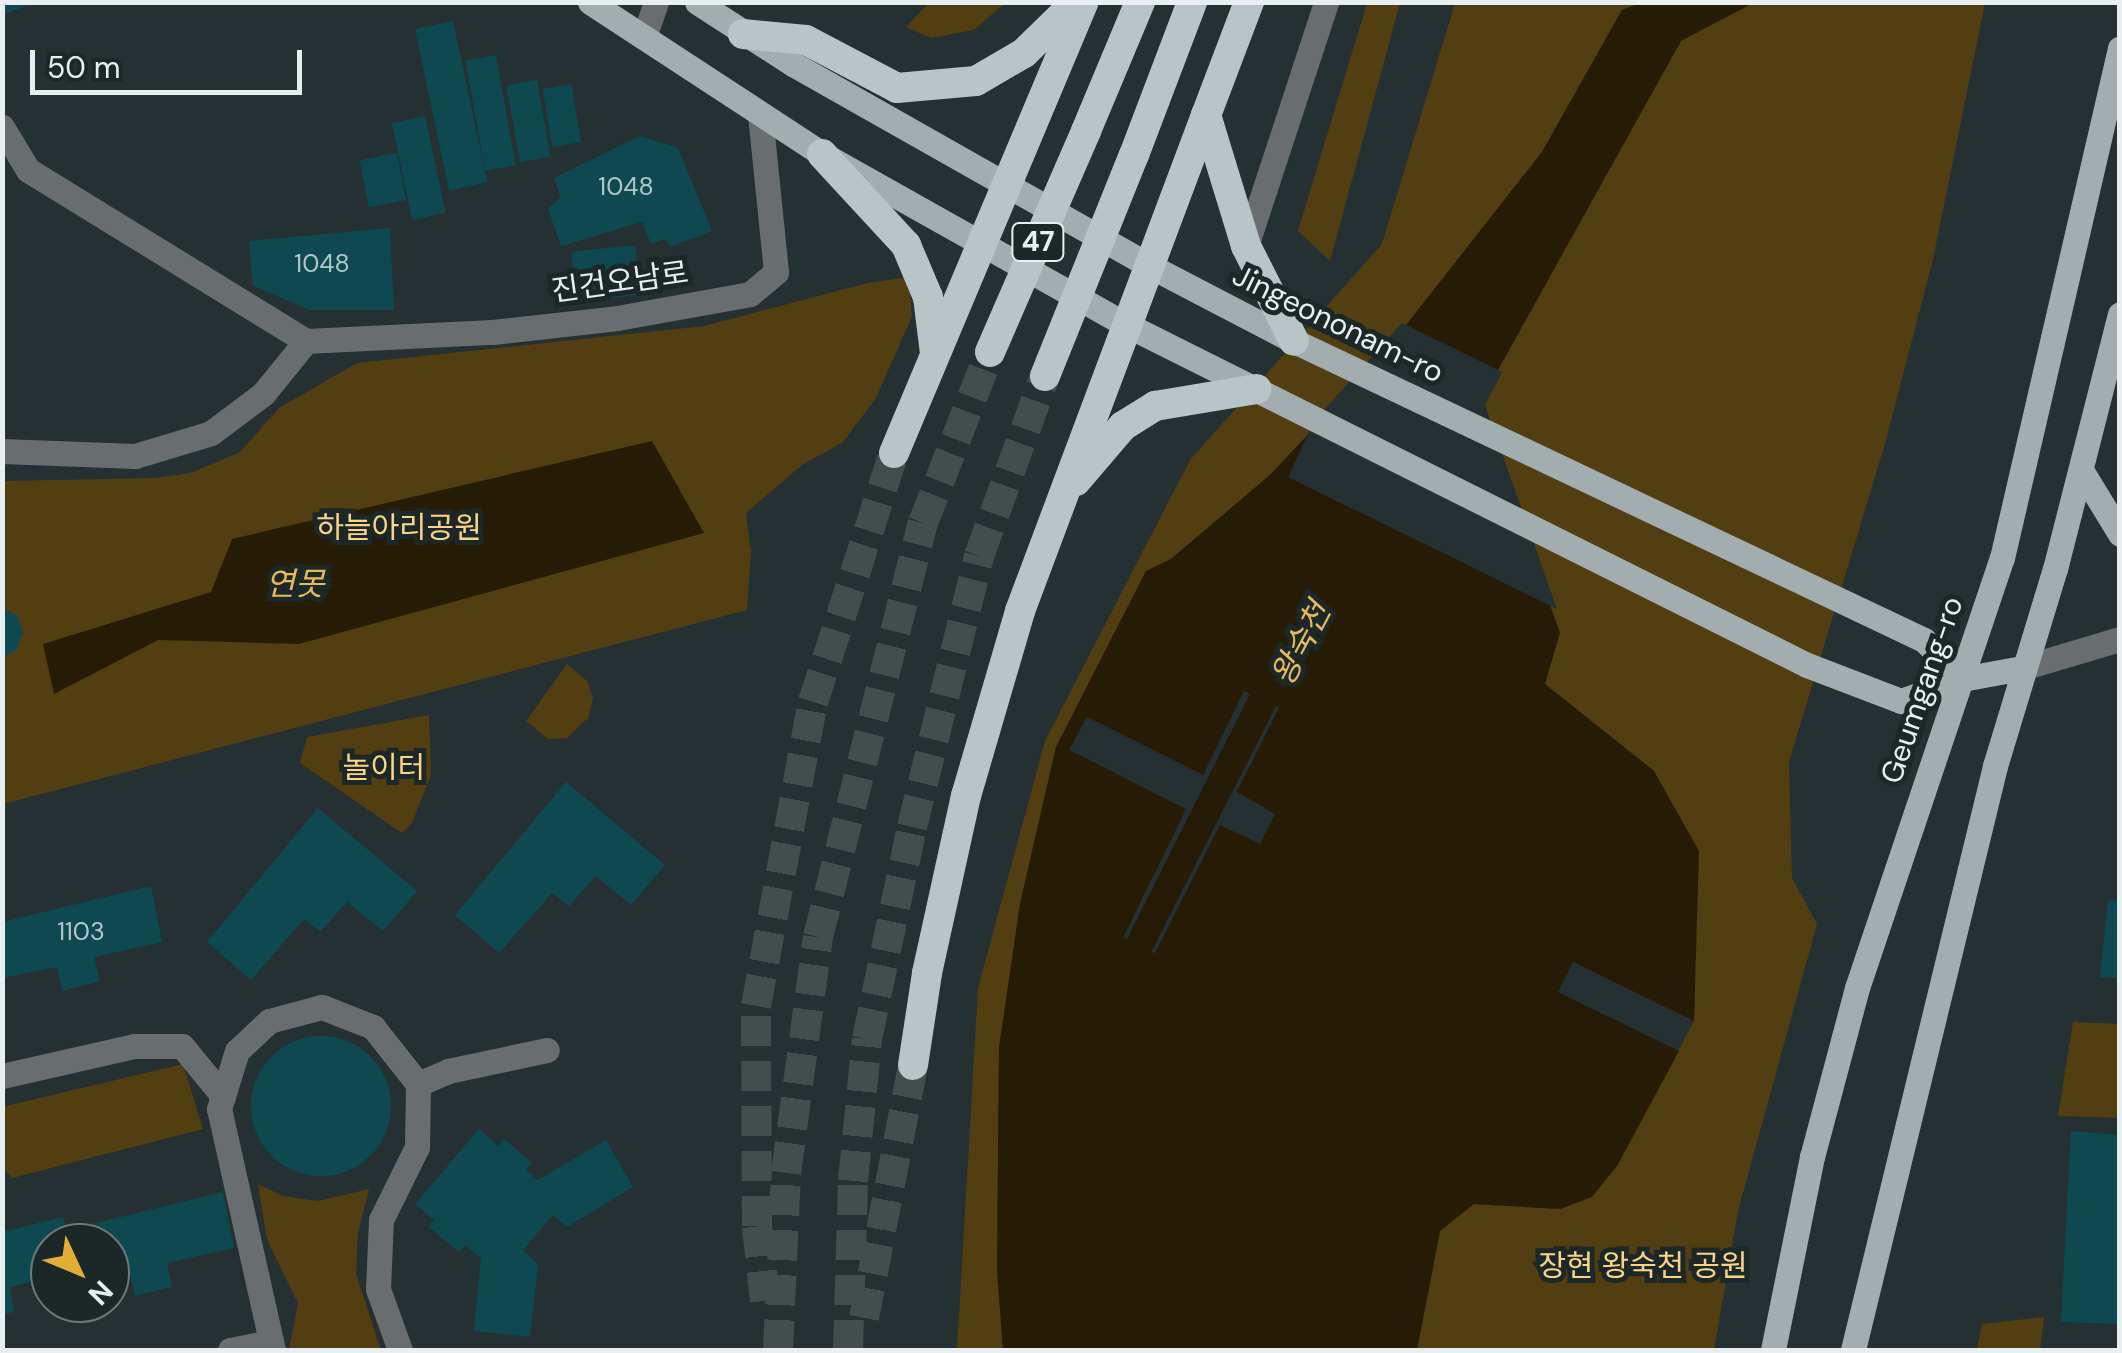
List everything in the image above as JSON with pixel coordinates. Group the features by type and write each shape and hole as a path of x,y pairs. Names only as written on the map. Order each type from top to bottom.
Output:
{"highway":[{"path":"744,34 806,40 897,88 976,81 1005,66 1076,2"},
{"path":"894,453 1084,2"},
{"name":"47","path":"990,352 1140,2"},
{"name":"47","path":"1044,376 1192,2"},
{"path":"912,1065 926,973 966,796 1020,611 1146,264 1249,2"},
{"path":"1206,115 1246,246 1294,341"},
{"path":"822,154 906,245 928,298 935,353"},
{"path":"1058,502 1123,426 1155,406 1257,390"}],"main road":[{"path":"590,2 822,154 1126,324 1807,666 1901,701 1962,679 2022,668"},
{"name":"Jingeononam-ro","path":"696,2 744,34 1146,264 1294,341 1924,640 1962,679"},
{"name":"Geumgang-ro","path":"1773,1350 1812,1157 1857,988 2002,558 2120,48"},
{"path":"1854,1350 1950,940 2022,668 2055,569 2120,314"},
{"path":"2081,470 2120,534"}],"street":[{"path":"644,37 656,2"},
{"path":"1246,246 1326,2"},
{"name":"진건오남로","path":"306,341 493,332 617,318 750,294 776,272 760,114"},
{"path":"2,128 28,170 306,341 262,394 212,433 136,456 2,451"},
{"path":"2022,668 2120,639"},
{"path":"230,1350 272,1346 219,1109 237,1051 270,1021 322,1007 373,1027 418,1084 416,1147 381,1220 378,1289 400,1350"},
{"path":"2,1076 134,1046 182,1046 223,1096"},
{"path":"418,1084 448,1072 547,1050"}],"green space":[{"path":"929,2 1005,3 974,30 931,38 906,27"},
{"path":"1367,3 1400,3 1330,261 1298,231"},
{"path":"1455,3 1640,3 1622,10 1542,152 1381,357 1270,475 1171,559 1146,571 1056,747 1020,904 999,1048 997,1270 1003,1350 957,1350 978,988 1045,741 1190,460 1382,244"},
{"name":"장현 왕숙천 공원","path":"1753,3 1985,3 1933,259 1886,440 1789,762 1792,878 1817,924 1738,1211 1714,1350 1417,1350 1440,1231 1473,1204 1560,1209 1617,1166 1694,1021 1695,971 1654,771 1545,684 1479,404 1681,40"},
{"name":"하늘아리공원","path":"909,277 912,316 876,398 843,442 802,465 746,513 751,553 747,610 3,804 3,481 155,478 190,473 239,453 279,408 357,363 704,326 868,283"},
{"path":"567,664 587,681 593,698 588,718 567,738 548,739 526,721"},
{"name":"놀이터","path":"429,715 431,774 412,823 402,833 300,763 307,737"},
{"path":"2073,1022 2119,1024 2119,1118 2058,1116"},
{"path":"183,1064 203,1129 12,1178 3,1168 2,1107"},
{"path":"258,1184 283,1196 318,1201 369,1189 358,1233 356,1274 381,1350 289,1350 298,1303 267,1240"},
{"path":"2044,1317 2040,1350 1977,1350 1982,1324"}],"water":[{"name":"왕숙천","path":"1640,3 1753,3 1681,41 1479,404 1560,633 1545,684 1654,771 1699,851 1694,1021 1573,962 1558,992 1679,1051 1617,1166 1592,1197 1560,1209 1474,1204 1440,1231 1417,1350 1003,1350 997,1270 999,1048 1020,904 1056,747 1146,571 1171,559 1270,475 1381,357 1542,152 1622,10","holes":["1244,691 1250,694 1127,939 1123,938 1186,809 1069,750 1087,717 1203,775","1276,706 1279,708 1237,792 1275,814 1260,844 1220,825 1155,953 1151,952"]},
{"name":"연못","path":"652,441 704,533 299,644 158,640 54,694 43,644 211,592 232,539"}],"pier":[{"path":"1402,323 1502,372 1485,405 1557,609 1288,477 1315,420"}],"building":[{"path":"2,2 34,2 34,3 2,15"},
{"path":"453,21 487,182 449,191 415,29"},
{"path":"496,55 515,165 485,171 465,60"},
{"path":"537,80 551,157 520,162 506,85"},
{"path":"571,84 581,142 553,147 542,89"},
{"path":"425,116 446,213 412,220 392,123"},
{"path":"640,136 678,148 712,231 670,247 666,239 651,244 642,222 561,246 548,209 561,197 554,178"},
{"path":"397,153 406,200 369,207 360,160"},
{"path":"390,228 394,310 310,310 253,286 249,241"},
{"path":"635,245 640,295 577,301 571,252"},
{"path":"2,607 18,617 23,633 17,649 2,658"},
{"path":"566,782 665,865 631,905 596,876 569,906 552,893 499,953 455,915"},
{"path":"318,808 417,891 383,931 347,902 320,932 304,919 251,980 207,942"},
{"path":"151,886 162,942 94,957 100,981 62,991 57,967 2,978 2,922"},
{"path":"2108,900 2120,901 2120,978 2100,977"},
{"path":"321,1036 348,1042 370,1057 385,1079 391,1106 385,1133 370,1155 348,1170 321,1176 294,1170 272,1155 257,1133 251,1106 257,1079 272,1057 294,1042"},
{"path":"479,1129 498,1146 504,1139 532,1163 526,1170 538,1180 606,1140 633,1187 567,1227 553,1215 523,1250 538,1264 530,1337 474,1331 481,1258 465,1245 459,1252 429,1227 434,1220 415,1204"},
{"path":"2071,1131 2120,1135 2120,1324 2061,1322"},
{"path":"223,1192 234,1248 167,1263 172,1287 135,1296 130,1273 130,1223 96,1223"},
{"path":"63,1217 65,1223 39,1223"},
{"path":"30,1225 30,1282 10,1287 14,1312 2,1314 2,1232"}],"tunnel":[{"path":"778,1350 786,1173 818,937 923,523 990,352"},
{"path":"848,1350 853,1181 867,1039 912,827 979,556 1045,376"},
{"path":"765,1301 757,1226 756,1006 813,702 894,453"},
{"path":"864,1318 913,1065"}]}
